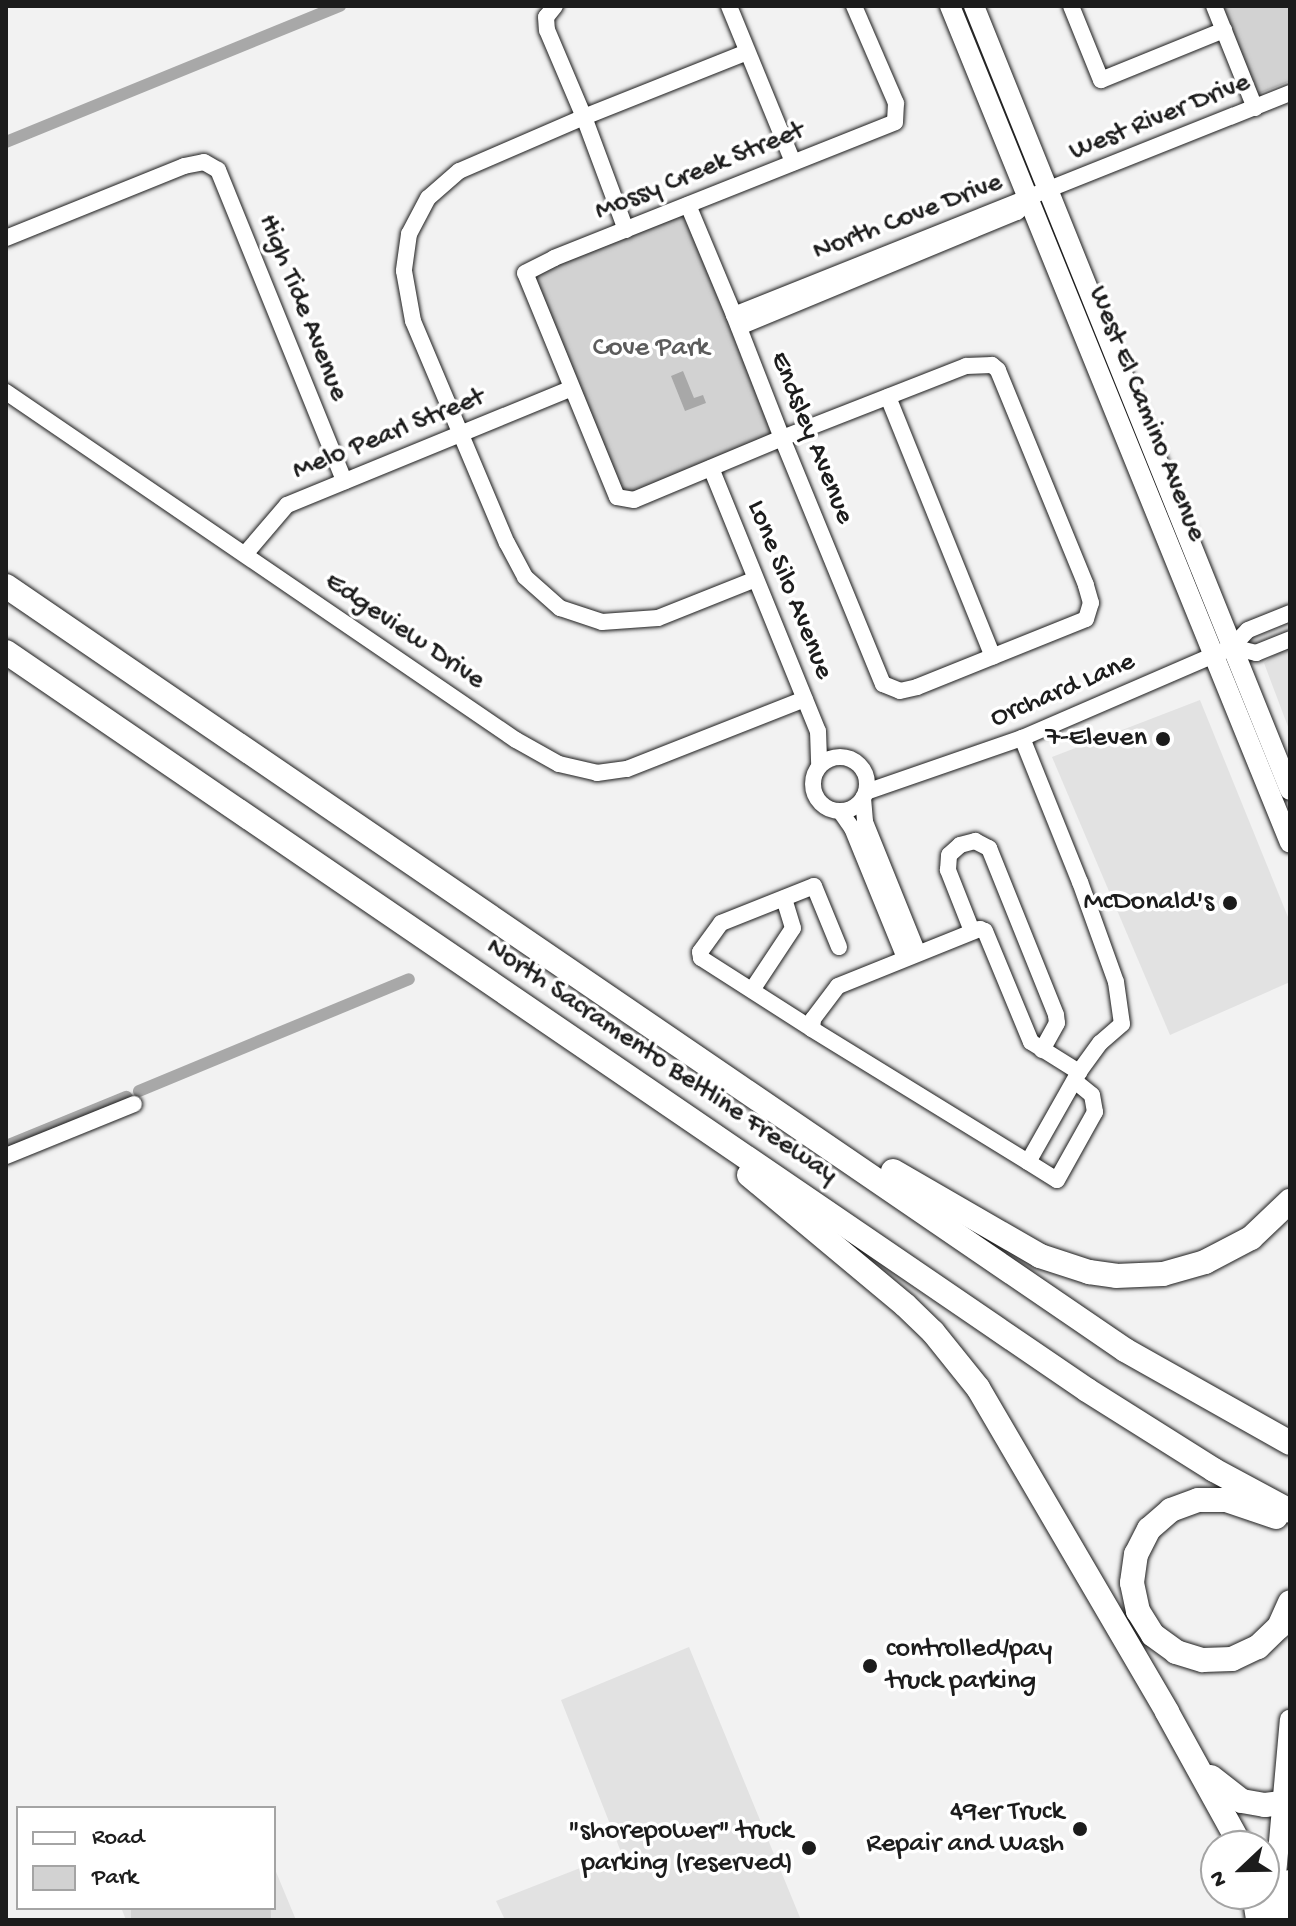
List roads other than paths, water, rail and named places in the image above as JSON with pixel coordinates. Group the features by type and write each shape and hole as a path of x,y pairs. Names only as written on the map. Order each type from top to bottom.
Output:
{"highway":[{"name":"North Sacramento Beltline Freeway","path":"6,586 1125,1350 1290,1443"},
{"name":"North Sacramento Beltline Freeway","path":"6,652 1113,1407 1214,1470 1290,1511"},
{"path":"706,1062 1023,1248 1089,1272 1116,1276 1163,1274 1205,1262 1251,1238 1290,1201"},
{"path":"636,1081 905,1305 958,1360 992,1409 1232,1830"},
{"path":"1290,1522 1226,1500 1198,1500 1171,1510 1149,1529 1136,1554 1132,1583 1138,1611 1153,1635 1176,1652 1203,1660 1232,1659 1258,1647 1279,1627 1290,1602"},
{"path":"1167,1712 1220,1786 1242,1801 1265,1805 1286,1802"}],"main road":[{"name":"West El Camino Avenue","path":"950,6 1029,200 1223,651 1290,790"},
{"name":"West El Camino Avenue","path":"974,6 1049,191 1223,651 1290,843"},
{"path":"1272,1920 1286,1802 1290,1720"},
{"path":"1287,1920 1289,1885"}],"street":[{"path":"729,6 793,162"},
{"name":"Mossy Creek Street","path":"570,389 525,273 895,122 896,103 854,6"},
{"path":"1071,6 1101,80 1224,30"},
{"path":"1214,6 1255,108"},
{"path":"551,12 547,30 584,117 626,230"},
{"path":"747,52 459,171 428,198 409,234 404,271 413,321 459,434 525,577 560,608 602,622 658,618 756,579"},
{"name":"West River Drive","path":"1029,200 1290,93"},
{"name":"High Tide Avenue","path":"6,238 184,166 204,162 218,170 344,481"},
{"name":"North Cove Drive","path":"737,321 963,236 1017,212 1029,200"},
{"name":"Endsley Avenue","path":"688,205 883,684 900,691 917,687 993,657"},
{"path":"570,389 617,497 634,500 782,438 966,366 992,365 998,370 1091,603 1086,619 993,657 888,397"},
{"name":"Melo Pearl Street","path":"246,553 287,505 570,389"},
{"name":"Edgeview Drive","path":"6,392 516,740 559,764 597,773 627,769 805,699"},
{"name":"Lone Silo Avenue","path":"711,468 818,731 819,766"},
{"name":"Orchard Lane","path":"864,795 1022,738 1223,651 1248,630 1290,613"},
{"name":"Orchard Lane","path":"1223,651 1256,653 1290,639"},
{"name":"Lone Silo Avenue","path":"818,731 843,757"},
{"path":"1022,738 1116,982 1122,1024 1101,1041 1077,1076 1028,1162"},
{"path":"864,795 849,810 823,806 813,791 814,774 826,761 843,757 863,771 864,795 865,822 912,955"},
{"name":"Orchard Lane","path":"863,771 911,776"},
{"path":"840,811 852,828 912,955"},
{"path":"972,931 948,870 949,855 960,845 975,841 989,848 1056,1015 1057,1023 1042,1050"},
{"path":"812,1029 813,1019 838,986 972,931 985,931 1031,1042 1077,1076 1092,1095 1095,1112 1057,1180 812,1029 701,958 700,952 721,923 814,886 839,947"},
{"path":"752,990 793,928 784,898"},
{"path":"6,1156 134,1104"}],"waterway":[{"path":"6,142 340,6"},
{"path":"139,1091 409,979"},
{"path":"6,1146 126,1097"}],"place":[{"name":"7-Eleven","path":"1163,739"},
{"name":"McDonald's","path":"1230,903"},
{"name":"controlled/pay truck parking","path":"870,1666"},
{"name":"49er Truck Repair and Wash","path":"1080,1829"},
{"name":"\"shorepower\" truck parking (reserved)","path":"809,1848"}],"park label":[{"name":"Cove Park","path":"651,349"}]}
